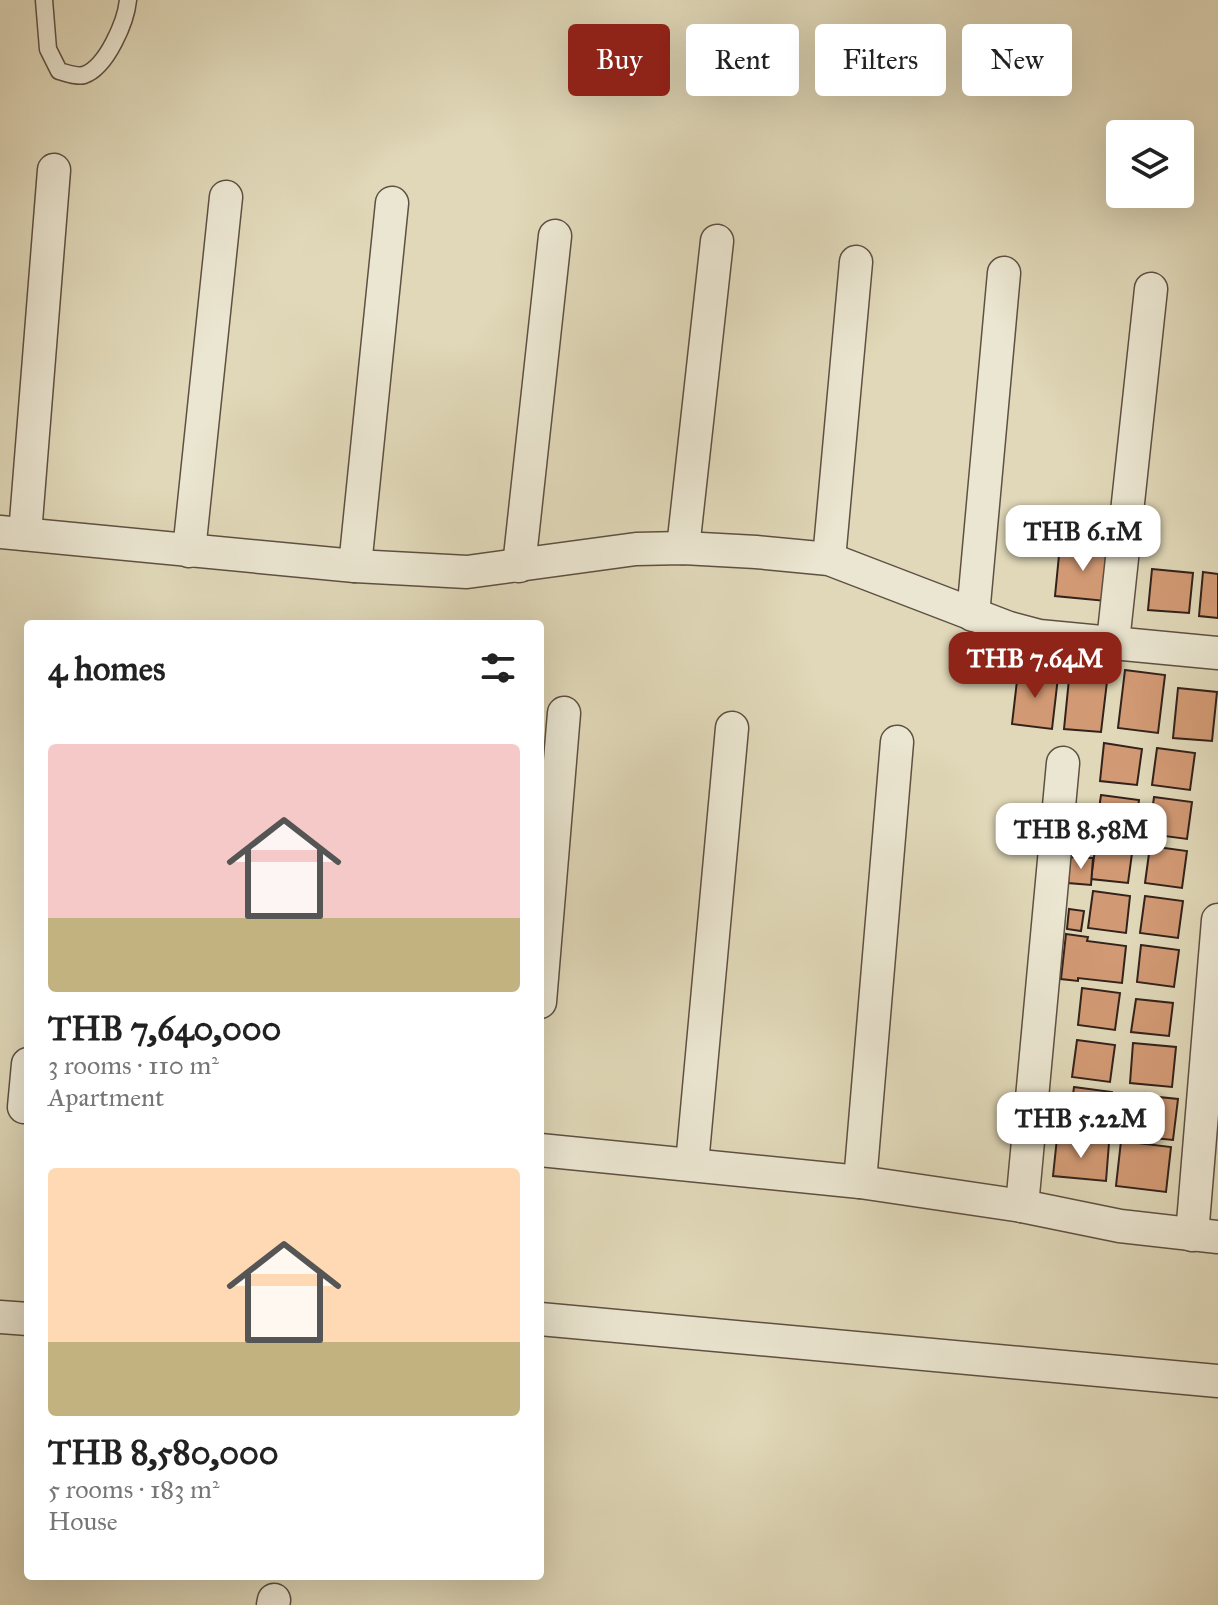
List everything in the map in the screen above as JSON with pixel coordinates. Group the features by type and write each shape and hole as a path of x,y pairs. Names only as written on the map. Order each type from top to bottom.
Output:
{"street":[{"path":"54,170 12,533 355,566 467,572 636,549 683,548 829,559 973,615 1039,636 1218,653"},
{"path":"189,551 226,197"},
{"path":"355,566 392,203"},
{"path":"519,566 555,236"},
{"path":"683,548 717,241"},
{"path":"829,559 856,262"},
{"path":"973,615 1004,273"},
{"path":"1113,642 1151,289"},
{"path":"544,954 564,713"},
{"path":"692,1164 732,728"},
{"path":"860,1182 897,742"},
{"path":"1022,1206 1063,763"},
{"path":"544,1150 860,1182 1022,1206 1120,1226 1205,1236 1218,920"},
{"path":"17,1107 24,1080"},
{"path":"0,1317 24,1319"},
{"path":"544,1319 1218,1381"}],"lane":[{"path":"44,0 48,49 59,71 74,75 85,75 100,64 115,40 128,0"}],"building":[{"path":"1060,545 1111,549 1106,601 1055,596"},
{"path":"1152,569 1193,573 1189,613 1148,610"},
{"path":"1203,572 1218,574 1218,618 1199,616"},
{"path":"1070,669 1108,673 1101,732 1064,729"},
{"path":"1125,670 1165,675 1158,733 1118,728"},
{"path":"1018,672 1058,677 1052,729 1012,724"},
{"path":"1178,688 1217,692 1212,741 1173,738"},
{"path":"1104,743 1142,749 1137,785 1100,781"},
{"path":"1157,748 1195,753 1190,790 1152,785"},
{"path":"1101,795 1139,800 1134,837 1100,832 1099,836 1073,833 1077,805 1099,809"},
{"path":"1154,797 1192,802 1187,839 1149,834"},
{"path":"1096,842 1133,846 1128,883 1091,879"},
{"path":"1150,846 1187,851 1182,888 1145,883"},
{"path":"1070,857 1093,858 1091,885 1068,883"},
{"path":"1093,891 1130,896 1126,933 1088,928"},
{"path":"1145,896 1183,901 1178,938 1140,933"},
{"path":"1069,909 1084,911 1081,931 1067,929"},
{"path":"1066,934 1088,937 1087,941 1126,946 1122,983 1061,979"},
{"path":"1141,945 1179,950 1174,987 1137,982"},
{"path":"1082,988 1120,993 1115,1030 1078,1025"},
{"path":"1136,999 1173,1003 1169,1036 1131,1032"},
{"path":"1077,1040 1115,1045 1110,1082 1072,1077"},
{"path":"1133,1043 1176,1047 1172,1087 1130,1083"},
{"path":"1074,1087 1112,1092 1107,1129 1069,1124"},
{"path":"1129,1094 1178,1099 1173,1140 1124,1135"},
{"path":"1057,1138 1109,1143 1106,1181 1053,1176"},
{"path":"1121,1141 1171,1147 1166,1192 1116,1186"}]}
